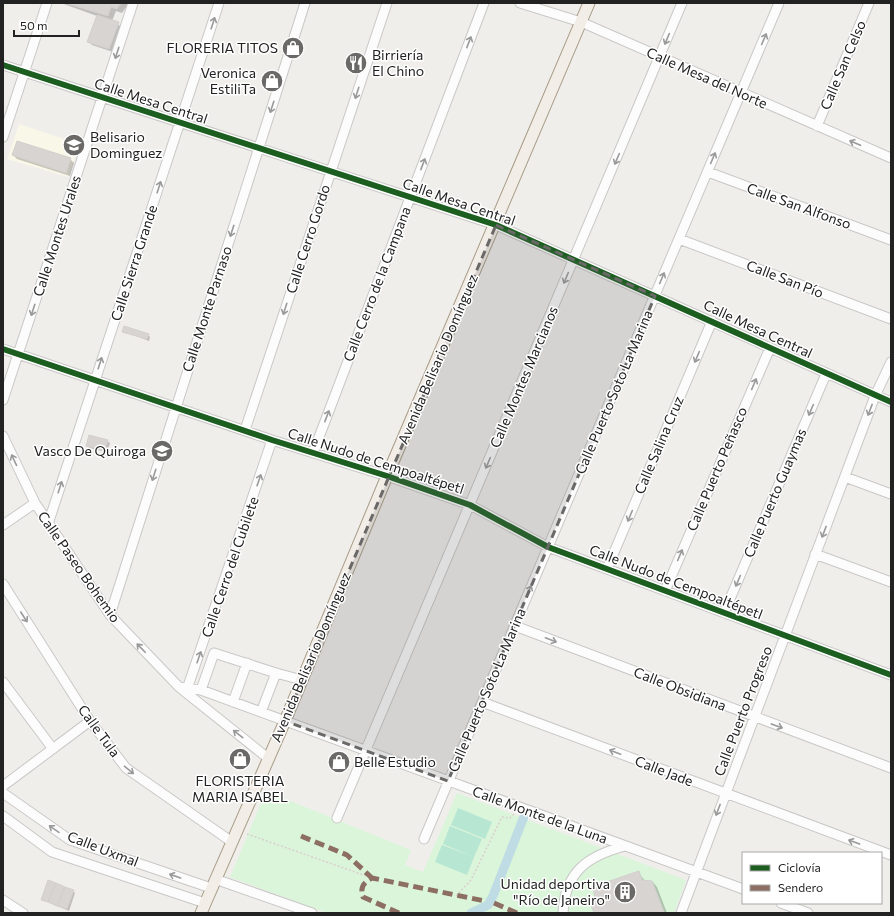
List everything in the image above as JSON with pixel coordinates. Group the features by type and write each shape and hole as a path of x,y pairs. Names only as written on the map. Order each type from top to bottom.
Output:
{"main road":[{"name":"Avenida Belisario Domínguez","path":"203,908 269,759 387,476 496,225 589,3"}],"street":[{"path":"3,136 47,3"},
{"name":"Calle Montes Urales","path":"3,400 19,355 133,3"},
{"name":"Calle Sierra Grande","path":"48,524 219,3"},
{"name":"Calle Monte Parnaso","path":"110,615 305,3"},
{"name":"Calle Cerro Gordo","path":"245,430 387,3"},
{"name":"Calle Cerro de la Campana","path":"313,453 484,3"},
{"name":"Calle Mesa del Norte","path":"520,3 581,22 891,158"},
{"name":"Calle Montes Marcianos","path":"337,818 682,3"},
{"name":"Calle Puerto Soto La Marina","path":"424,839 779,3"},
{"name":"Calle San Celso","path":"817,126 868,3"},
{"name":"Calle Mesa Central","path":"3,65 496,225 891,402"},
{"name":"Calle San Alfonso","path":"708,172 891,240"},
{"name":"Calle San Pío","path":"679,239 891,319"},
{"name":"Calle Salina Cruz","path":"607,569 712,322"},
{"name":"Calle Puerto Peñasco","path":"664,591 770,348"},
{"name":"Calle Nudo de Cempoaltépetl","path":"3,349 272,440 387,476 470,505 548,547 891,675"},
{"name":"Calle Puerto Progreso","path":"680,913 875,396 891,362"},
{"name":"Calle Puerto Guaymas","path":"724,613 826,374"},
{"name":"Calle Paseo Bohemio","path":"3,436 35,503 110,615 184,689 269,759"},
{"name":"Calle Cerro del Cubilete","path":"184,689 272,440"},
{"path":"844,477 891,494"},
{"path":"3,525 35,503"},
{"path":"815,554 891,582"},
{"name":"Calle Tula","path":"3,584 90,720 126,768 232,842"},
{"name":"Calle Obsidiana","path":"515,626 891,768"},
{"path":"201,690 214,653 302,680"},
{"path":"234,702 247,663"},
{"path":"261,712 276,673"},
{"path":"3,682 53,749"},
{"name":"Calle Monte de la Luna","path":"184,689 201,690 742,889"},
{"name":"Calle Jade","path":"482,702 891,855"},
{"path":"3,786 90,720"},
{"name":"Calle Uxmal","path":"3,793 70,840 312,913"},
{"name":"Calle Uxmal","path":"3,816 52,852 203,908"},
{"path":"563,913 566,892 577,871 593,857 625,846"},
{"path":"3,900 23,913"},
{"path":"784,904 808,913"}],"path":[{"path":"456,896 472,880 502,817 510,818 518,807"},
{"path":"237,831 372,878"}],"highlighted area":[{"path":"496,225 655,296 448,781 285,721"}],"shaded area":[{"path":"19,124 79,144 68,177 7,159"}],"green space":[{"path":"266,791 411,850 405,865 423,872 457,793 686,880 674,913 327,913 230,877"},
{"path":"458,808 492,822 485,839 451,825"},
{"path":"450,826 482,839 474,857 443,844"},
{"path":"442,845 474,857 467,875 435,862"}],"building":[{"path":"65,3 121,3 117,9 111,7 108,16"},
{"path":"97,15 119,22 109,49 87,42"},
{"path":"17,141 71,158 66,173 12,155"},
{"path":"124,326 149,334 147,339 122,332"},
{"path":"89,435 108,440 105,450 86,446"},
{"name":"Unidad deportiva \"Río de Janeiro\"","path":"639,871 642,880 652,881 664,912 594,913 590,903 595,896 592,887"},
{"path":"48,880 56,883 48,902 41,900"},
{"path":"56,883 65,887 57,906 48,902"},
{"path":"65,887 74,890 67,909 57,906"}],"waterway":[{"path":"471,913 488,905 493,896 525,814"}],"marked path":[{"path":"301,836 347,855 372,878"},
{"path":"399,913 363,897 362,888 364,884 372,878 485,901"},
{"path":"494,903 517,913"}],"cycle path":[{"path":"3,65 496,225 891,402"},
{"path":"3,349 272,440 387,476 470,505 548,547 891,675"}],"place":[{"name":"FLORERIA TITOS","path":"293,48"},
{"name":"Birriería El Chino","path":"356,63"},
{"name":"Veronica EstiliTa","path":"272,81"},
{"name":"Belisario Dominguez","path":"74,145"},
{"name":"Vasco De Quiroga","path":"162,451"},
{"name":"FLORISTERIA MARIA ISABEL","path":"240,759"},
{"name":"Belle Estudio","path":"339,762"},
{"name":"Unidad deportiva \"Río de Janeiro\"","path":"625,892"}]}
